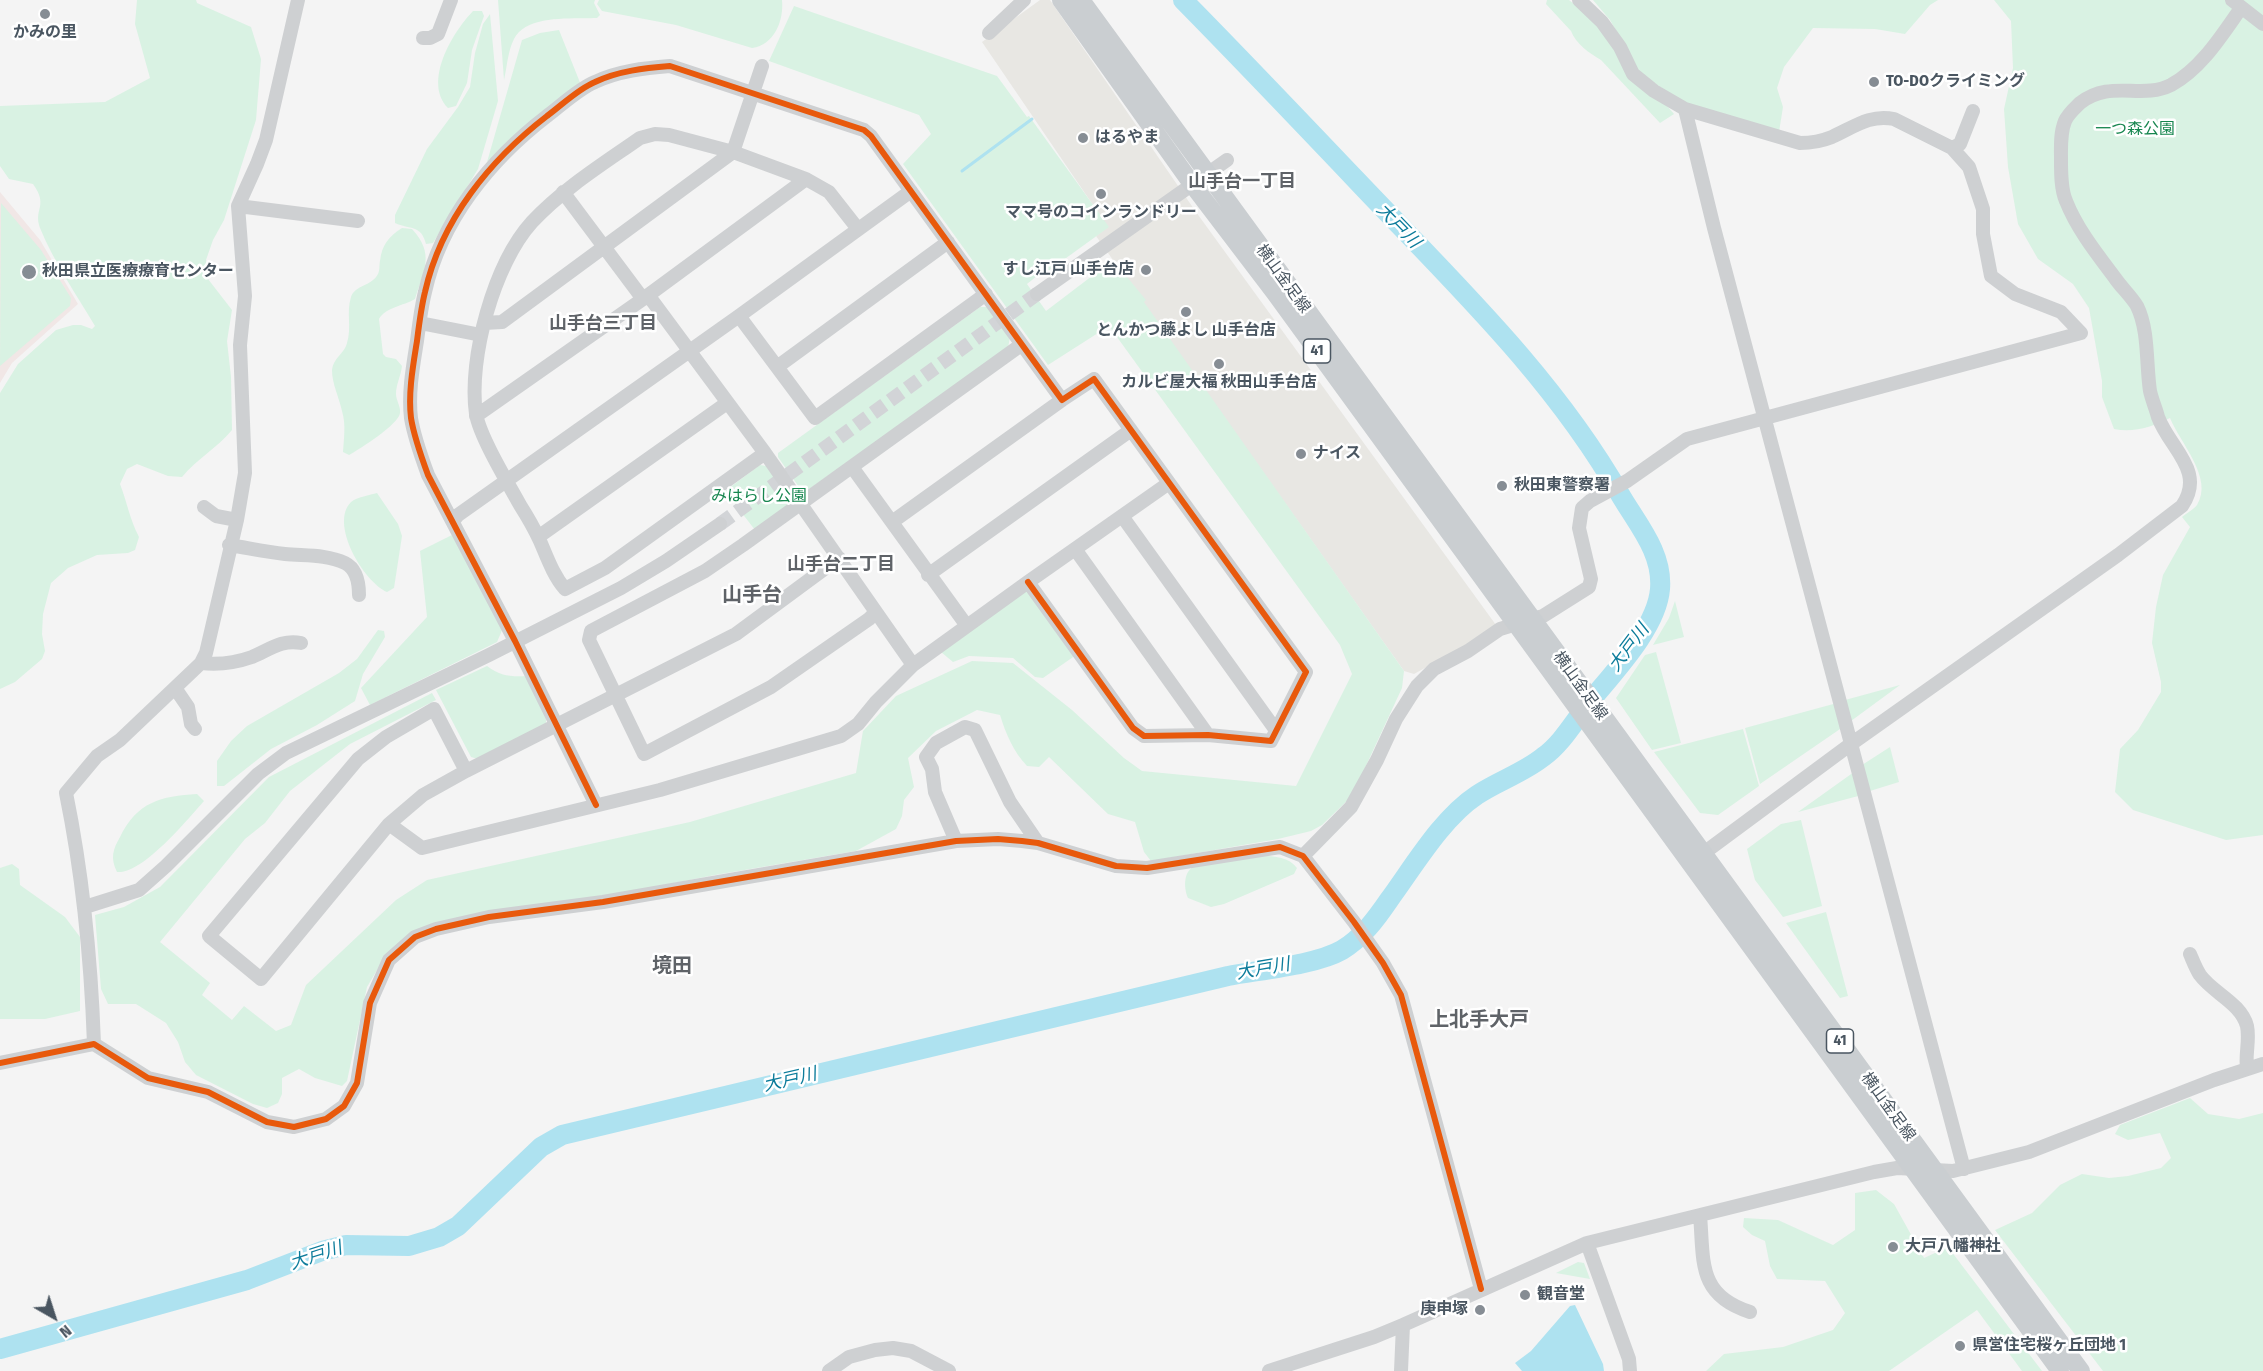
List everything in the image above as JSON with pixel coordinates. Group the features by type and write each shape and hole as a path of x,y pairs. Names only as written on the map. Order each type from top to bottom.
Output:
{"main road":[{"name":"横山金足線","path":"1061,0 1199,179"},
{"name":"横山金足線","path":"1081,0 1275,293 1524,621 1697,858 1936,1172 2081,1371"},
{"name":"横山金足線","path":"1697,858 1912,1169 2060,1371"}],"street":[{"path":"94,1044 85,907 66,793 97,756 120,741 201,663 206,654 229,545 237,520 245,473 240,345 245,310 238,206 258,164 266,140 298,0"},
{"path":"423,38 430,38 438,34 451,0"},
{"path":"989,33 1024,0"},
{"path":"1303,856 1351,807 1372,771 1396,719 1418,686 1434,669 1468,651 1500,629 1543,616 1589,587 1591,579 1578,528 1582,508 1590,501 1624,483 1687,439 1765,416 2081,333 2061,312 2015,294 1990,276 1983,234 1983,209 1969,167 1952,148 1894,119 1884,117 1871,118 1832,137 1800,143 1685,109 1648,87 1633,74 1620,47 1602,22 1579,0"},
{"path":"1697,858 1851,744 2118,555 2182,506 2188,497 2189,469 2166,435 2151,392 2144,334 2137,307 2082,232 2065,200 2061,172 2061,139 2066,120 2076,106 2090,96 2104,90 2157,89 2180,80 2209,52 2237,4 2263,24"},
{"path":"596,806 515,641 428,475 411,418 411,377 425,290 444,237 486,172 524,134 593,82 612,75 651,67 670,66 864,130 872,136 1062,400"},
{"path":"420,322 483,329 502,322 733,152 762,66"},
{"path":"1685,109 1964,1169"},
{"path":"1952,148 1960,144 1972,111"},
{"path":"765,453 605,568 566,589 559,581 476,416 475,372 489,303 518,240 531,223 563,192 640,138 655,134 669,135 733,152 806,179 829,192 858,229"},
{"path":"1037,294 1227,160"},
{"path":"476,416 645,297 806,179"},
{"path":"453,521 458,515 911,191"},
{"path":"563,192 604,247 689,350 765,453 913,665"},
{"path":"238,206 358,221"},
{"path":"777,367 948,242"},
{"path":"739,316 815,418 986,294"},
{"path":"876,612 771,687 645,754 590,640 591,631 705,571 1021,345"},
{"path":"892,522 1094,379 1306,672 1275,729 1271,741 1208,735 1144,735 1133,728 1028,582"},
{"path":"538,537 727,403"},
{"path":"928,575 1131,430"},
{"path":"852,467 967,626"},
{"path":"389,824 422,848 660,790 841,736 858,724 876,702 913,665 1169,483"},
{"path":"204,507 216,516 237,520"},
{"path":"1122,516 1275,729"},
{"path":"85,907 139,890 258,774 286,753 621,588 720,524"},
{"path":"229,545 284,554 321,556 346,563 359,582 359,595"},
{"path":"1075,549 1208,735"},
{"path":"466,771 434,709 386,737 358,759 209,936 261,979 389,824 423,795 736,634 839,558"},
{"path":"201,663 220,665 252,657 290,641 301,643"},
{"path":"175,688 188,707 191,724 195,729"},
{"path":"956,841 935,792 932,769 926,757 936,743 965,727 975,730 1010,802 1038,843"},
{"path":"0,1063 94,1044 148,1078 208,1092 267,1122 294,1127 326,1119 344,1106 357,1083 370,1003 389,960 415,937 436,929 489,917 603,902 956,841 998,838 1038,843 1116,866 1147,868 1280,847 1303,856 1354,922 1401,995 1481,1289"},
{"path":"2190,954 2200,974 2229,1001 2246,1024 2247,1068"},
{"path":"1269,1371 1374,1337 1587,1243 1874,1172 1897,1168 1936,1172 1964,1169 2029,1152 2247,1068 2263,1064"},
{"path":"1700,1215 1704,1266 1709,1281 1717,1295 1732,1306 1750,1312"},
{"path":"1587,1243 1629,1359 1630,1371"},
{"path":"1401,1371 1403,1325"},
{"path":"829,1371 849,1357 893,1348 911,1352 949,1371"}],"shaded area":[{"path":"1040,0 1050,0 1196,212 1496,625 1477,639 1414,674 1404,671 1096,236 1108,227 982,42"},
{"name":"秋田県立医療療育センター","path":"0,192 40,240 78,304 12,363 0,383"}],"green space":[{"path":"137,0 196,0 197,3 251,27 261,59 256,120 224,220 213,240 206,260 208,279 232,310 227,341 231,377 232,430 182,477 168,476 137,464 127,469 120,484 139,537 135,550 128,553 97,555 68,568 51,583 43,614 42,634 45,651 42,659 15,682 0,689 0,393 18,364 56,330 73,325 92,329 95,326 59,266 40,228 38,191 33,184 9,179 0,166 0,106 105,102 150,78 135,24"},
{"path":"498,0 595,0 594,3 600,15 597,18 564,18 539,22 520,31 510,48 504,80"},
{"path":"599,0 782,0 782,8 779,24 772,37 760,46 752,48 676,25 602,11 597,4"},
{"path":"1547,0 1569,0 1595,21 1674,114 1660,123 1601,60 1580,44 1546,4"},
{"path":"1593,0 1938,0 1930,5 1905,34 1875,29 1813,28 1784,67 1777,88 1783,107 1779,132 1689,104 1640,73 1610,20"},
{"name":"一つ森公園","path":"1994,0 2263,0 2263,835 2226,840 2133,810 2115,792 2120,749 2138,730 2161,692 2161,682 2152,643 2156,607 2163,575 2190,527 2182,517 2197,505 2201,495 2201,484 2194,461 2170,418 2143,428 2114,429 2102,397 2102,381 2089,308 2073,284 2038,259 2018,224 2008,167 2004,109 2013,68 2011,21"},
{"path":"794,6 997,76 1027,117 1029,116 1109,227 1027,284 1046,311 1113,260 1146,300 1144,302 1404,671 1402,688 1352,796 1322,825 1311,831 1151,861 1144,852 1135,822 1108,814 1049,757 1039,767 1027,766 1010,742 1000,715 977,710 936,731 908,758 914,787 904,800 902,816 896,829 856,851 622,893 446,920 411,933 386,955 367,987 347,1081 342,1086 315,1078 299,1069 282,1078 282,1094 278,1103 267,1108 253,1104 196,1075 185,1062 178,1042 166,1023 136,1004 108,1004 101,989 95,915 124,907 160,887 269,777 432,693 436,700 350,744 290,791 265,823 245,839 160,942 210,983 202,995 232,1020 244,1006 276,1031 291,1025 306,985 396,900 427,880 690,822 856,773 863,731 896,696 972,661 1013,663 1072,710 1124,758 1142,771 1296,786 1352,674 1340,645 1109,326 1048,365 903,164 931,134 919,115 769,61"},
{"path":"473,11 482,11 484,16 472,50 467,83 456,106 448,108 441,97 438,85 439,72 449,45"},
{"path":"490,14 498,101 478,169 433,243 426,244 418,230 395,223 395,215 427,149 470,87 475,53 483,24"},
{"path":"559,30 581,85 487,162 522,40 540,33"},
{"name":"秋田県立医療療育センター","path":"1,203 41,250 71,298 70,306 0,366"},
{"path":"402,228 412,229 419,238 426,262 415,299 390,309 379,319 383,354 396,359 402,366 396,394 400,413 386,430 349,455 343,452 344,421 332,370 347,343 351,297 356,290 375,278 379,272 384,246 389,238"},
{"name":"みはらし公園","path":"980,307 987,307 1010,337 1008,348 808,490 801,490 778,457 778,453"},
{"name":"みはらし公園","path":"760,465 766,466 791,500 788,506 755,530 725,491"},
{"path":"377,493 398,524 402,536 394,588 387,592 369,577 360,565 352,552 344,524 345,512 351,502"},
{"path":"454,534 503,628 497,642 370,705 361,688 427,617 420,551"},
{"path":"1026,590 1076,655 1043,678 1035,677 1013,658 969,656 953,662 941,652"},
{"path":"1675,601 1684,637 1653,645 1669,618"},
{"path":"378,630 384,631 385,637 363,674 355,701 317,725 271,749 224,786 217,786 217,761 231,741 247,726 339,673 357,659"},
{"path":"1656,652 1681,743 1652,750 1616,698 1645,655"},
{"path":"487,666 506,675 527,676 546,716 546,725 478,759 471,757 436,690"},
{"path":"1900,685 1851,721 1845,700"},
{"path":"1837,703 1843,727 1760,784 1745,728"},
{"path":"1743,729 1759,786 1718,815 1700,813 1654,752"},
{"path":"1890,747 1899,782 1870,791 1862,765"},
{"path":"1854,772 1862,795 1798,812"},
{"path":"197,794 204,801 164,844 139,865 127,871 117,872 113,858 114,850 134,816 151,803 161,799"},
{"path":"1801,820 1822,906 1783,917 1755,880 1747,849 1781,824"},
{"path":"1250,856 1282,858 1293,863 1297,868 1294,874 1224,904 1211,907 1188,898 1185,881 1187,873 1193,867"},
{"path":"12,864 19,869 20,885 65,917 80,937 80,1011 45,1019 0,1019 0,868"},
{"path":"1826,912 1848,996 1840,998 1786,923"},
{"path":"2190,1098 2208,1114 2239,1119 2263,1113 2263,1371 2103,1371 1995,1230 2032,1213 2060,1185 2082,1174 2109,1178 2161,1168 2171,1158 2160,1133 2128,1140 2115,1134 2120,1125"},
{"path":"1876,1190 1894,1204 1924,1258 1948,1247 2042,1371 2022,1371 1977,1310 1889,1371 1706,1371 1724,1354 1783,1347 1833,1330 1845,1313 1825,1281 1777,1279 1770,1266 1765,1241 1752,1235 1743,1227 1744,1218 1778,1220 1833,1245 1855,1230 1855,1193"},
{"path":"1578,1262 1584,1263 1590,1279 1556,1273"}],"water":[{"path":"1575,1305 1603,1364 1604,1371 1522,1371 1515,1363 1531,1351 1570,1306"}],"waterway":[{"name":"大戸川","path":"0,1349 247,1280 322,1251 346,1245 409,1246 439,1237 458,1226 541,1147 562,1135 1228,976 1318,960 1331,955 1356,940 1368,928 1429,843 1452,816 1477,795 1535,763 1557,745 1634,648 1651,618 1657,603 1660,576 1658,563 1648,540 1565,411 1500,332 1183,0"},
{"path":"962,171 1032,119"}],"tunnel":[{"path":"720,524 1037,294"}],"cycle path":[{"path":"596,805 515,641 428,475 414,432 410,399 425,292 432,266 456,216 488,172 506,152 547,116 589,85 622,73 670,66 864,130 871,136 1062,400 1094,379 1306,672 1271,741 1208,735 1144,736 1133,728 1028,582"},
{"path":"0,1063 94,1044 148,1078 208,1092 267,1122 294,1127 326,1119 344,1106 357,1083 370,1003 389,960 415,937 436,929 489,917 603,902 956,841 998,839 1038,843 1116,866 1147,868 1280,847 1303,856 1383,963 1401,995 1481,1289"}],"place":[{"name":"かみの里","path":"45,14"},
{"name":"TO-DOクライミング","path":"1874,82"},
{"name":"はるやま","path":"1083,138"},
{"name":"ママ号のコインランドリー","path":"1101,194"},
{"name":"すし江戸 山手台店","path":"1146,270"},
{"name":"秋田県立医療療育センター","path":"29,272"},
{"name":"とんかつ藤よし 山手台店","path":"1186,312"},
{"name":"カルビ屋大福 秋田山手台店","path":"1219,364"},
{"name":"ナイス","path":"1301,454"},
{"name":"秋田東警察署","path":"1502,486"},
{"name":"大戸八幡神社","path":"1893,1247"},
{"name":"観音堂","path":"1525,1295"},
{"name":"庚申塚","path":"1480,1310"},
{"name":"県営住宅桜ヶ丘団地 1","path":"1960,1346"}],"district":[{"name":"山手台一丁目","path":"1242,182"},
{"name":"山手台三丁目","path":"603,324"},
{"name":"山手台二丁目","path":"841,565"},
{"name":"山手台","path":"752,595"},
{"name":"境田","path":"672,966"},
{"name":"上北手大戸","path":"1479,1020"}]}
